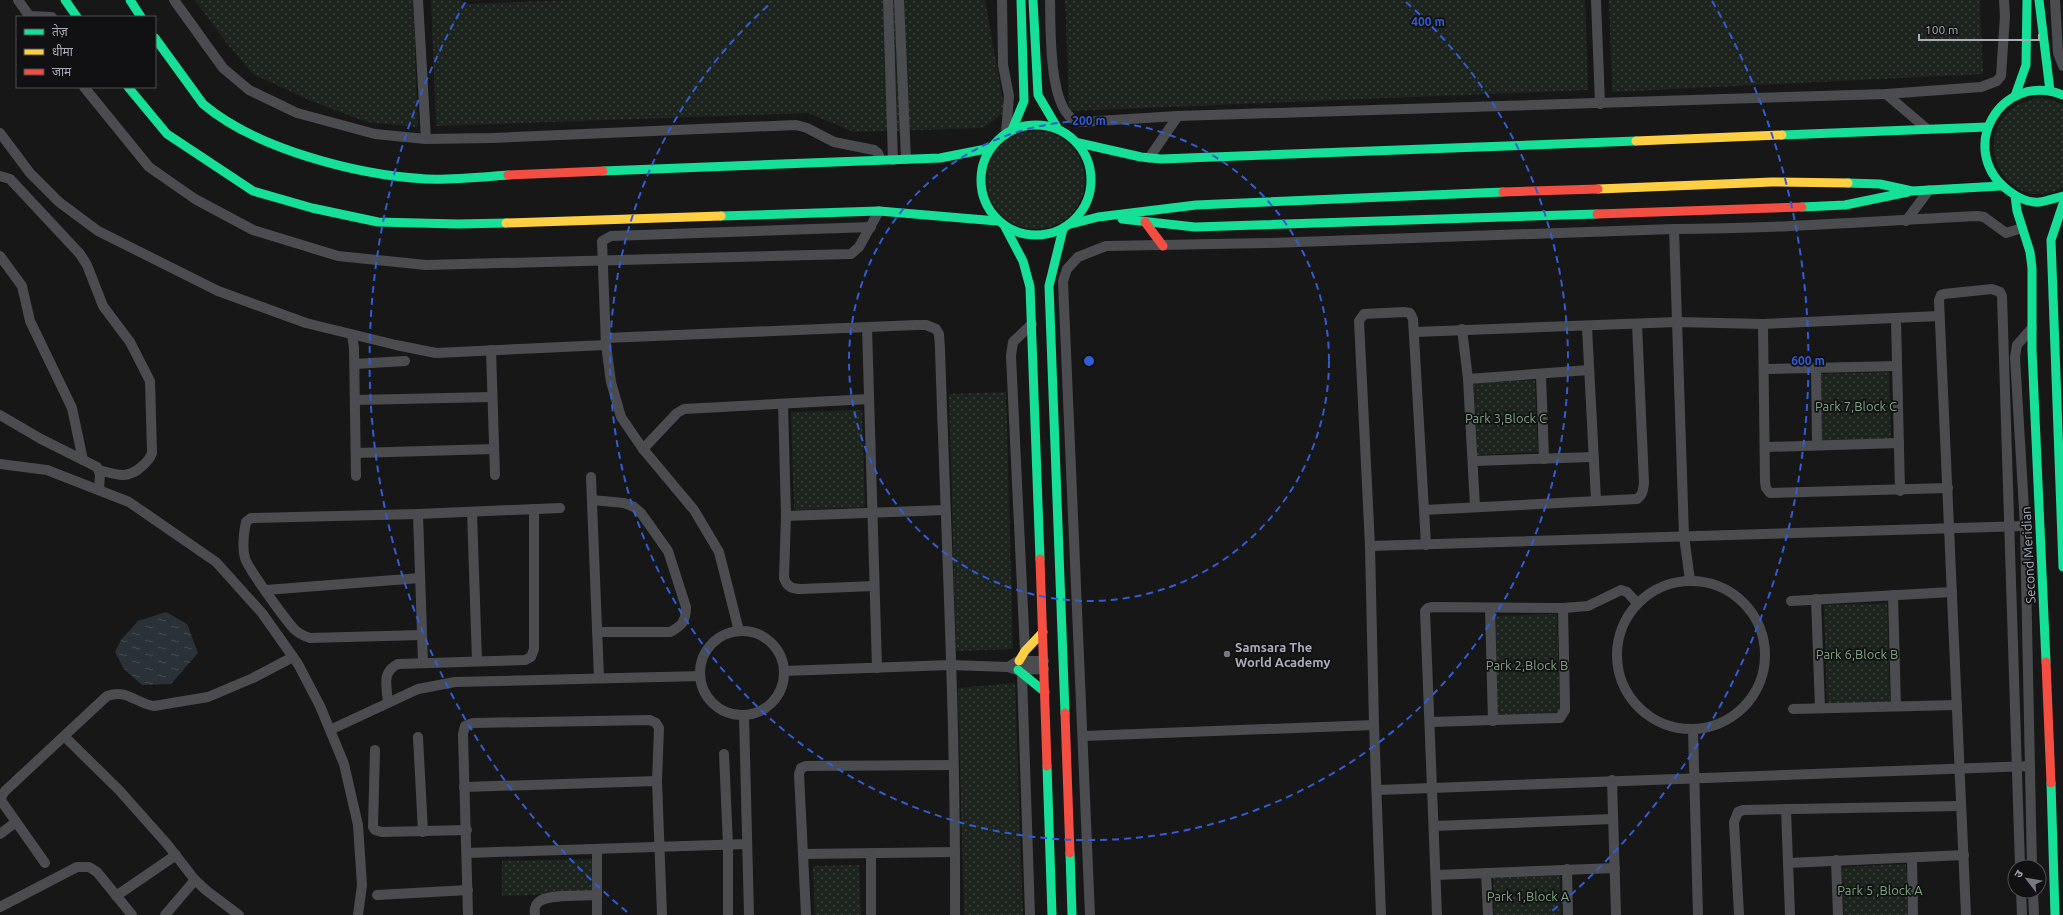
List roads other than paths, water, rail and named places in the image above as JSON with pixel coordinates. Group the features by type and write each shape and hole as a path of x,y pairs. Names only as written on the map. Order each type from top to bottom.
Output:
{"main road":[{"path":"65,0 76,16"},
{"path":"130,0 140,16"},
{"path":"1009,132 1024,101 1020,0"},
{"path":"1034,0 1038,94 1058,129 1078,144 1085,153 1091,170 1092,185 1084,209 1067,226 1049,286 1050,335 1057,464 1072,915"},
{"path":"2015,96 2026,66 2027,0"},
{"path":"2040,0 2042,36 2050,91"},
{"path":"156,39 210,110 248,133 297,153 357,170 426,179 880,159 893,160 940,158 990,148"},
{"path":"129,88 167,134 253,191 312,208 378,222 458,224 879,211 997,220"},
{"path":"2063,95 2050,91 2035,90 2015,96 2004,103 1994,114 1987,127 1984,141 1986,162 1991,175 2000,186 2015,196 2036,202 2063,196"},
{"path":"1058,129 1032,124 1009,132 990,148 984,161 980,175 982,196 997,220 1005,227 1017,233 1042,236 1067,226 1098,217 1203,205 1772,182 1880,184 1912,190 2000,186"},
{"path":"1078,144 1149,158 1987,127"},
{"path":"1098,217 1196,227 1830,206 1845,205 1912,190"},
{"name":"Second Meridian","path":"2015,196 2022,228 2031,258 2032,328 2056,915"},
{"path":"2063,204 2051,240 2063,567"},
{"path":"1145,222 1163,246"},
{"path":"1005,227 1023,261 1030,287 1052,915"},
{"path":"1043,632 1025,651 1020,668 1045,692"}],"street":[{"path":"18,0 30,16"},
{"path":"174,0 223,68 256,94 297,113 375,134 426,139 492,138 796,125 807,128 834,142 874,150 878,153 880,159"},
{"path":"418,0 426,139"},
{"path":"888,0 893,160"},
{"path":"899,0 906,159"},
{"path":"1002,0 1003,65 1009,96 1009,132"},
{"path":"1050,0 1052,66 1056,85 1066,114 1081,122 1178,116 1886,94 1981,87 1997,81 2001,76 2003,68 2004,0"},
{"path":"1596,0 1600,104"},
{"path":"2055,0 2058,53 2063,66"},
{"path":"2042,36 2056,20"},
{"path":"85,88 149,167 195,199 253,230 338,256 426,265 850,254 859,247 879,211"},
{"path":"1886,94 1926,129"},
{"path":"1149,158 1178,116"},
{"path":"0,133 30,173 59,202 98,230 181,274 218,291 306,323 352,335 436,353 867,327 926,325 936,329 939,334 945,510 953,765 955,915"},
{"path":"0,176 10,179 80,254 87,266 103,306 130,342 150,381 152,452 149,460 133,474 126,476 99,470 97,467 41,439 0,415"},
{"path":"1906,221 1929,190"},
{"path":"1090,915 1084,736 1063,281 1064,275 1071,263 1078,257 1101,246 1163,246 1674,229 1741,229 1978,216 1984,217 2006,233 2022,228"},
{"path":"739,630 719,552 694,510 643,449 621,417 611,382 606,342 602,241 611,236 871,227"},
{"path":"1674,229 1684,536 1690,580"},
{"path":"0,256 22,286 30,321 72,408 83,460"},
{"path":"1966,915 1939,300 1941,295 1944,294 1992,289 2000,292 2002,296 2020,859"},
{"path":"1382,915 1378,790 1374,725 1370,546 1359,321 1364,314 1404,312 1410,313 1413,319 1415,332 1426,545"},
{"path":"1415,332 1462,329 1587,327 1677,322 1763,324 1940,316"},
{"path":"1896,319 1900,491"},
{"path":"1025,651 1011,356 1014,342 1032,324"},
{"path":"1424,510 1637,499 1642,494 1644,483 1638,324"},
{"path":"1763,324 1766,447 1765,482 1766,488 1770,493 1900,491 1948,488"},
{"path":"867,327 877,668"},
{"path":"1587,327 1596,500"},
{"path":"2032,328 2021,340 2015,350 2025,526 2032,859"},
{"path":"1462,329 1468,379 1475,507"},
{"path":"352,335 355,364 356,476"},
{"path":"1050,335 1058,342 1066,346"},
{"path":"491,350 495,475"},
{"path":"355,364 405,362"},
{"path":"1765,369 1897,366"},
{"path":"1816,368 1817,445"},
{"path":"1468,379 1589,370"},
{"path":"1541,374 1544,459"},
{"path":"355,400 492,397"},
{"path":"643,449 681,410 869,399"},
{"path":"783,404 786,516 784,578 789,587 801,589 874,586"},
{"path":"1766,447 1899,443"},
{"path":"356,453 494,449"},
{"path":"1473,461 1593,457"},
{"path":"0,464 47,470 129,502 216,562 262,613 293,657 320,706 344,764 358,825 362,885 358,915"},
{"path":"99,470 99,490"},
{"path":"591,477 599,678"},
{"path":"592,500 624,503 634,507 641,513 668,551 686,612 686,617 680,627 670,632 597,632"},
{"path":"422,635 310,638 301,634 294,629 245,559 244,531 246,522 251,518 418,514 560,508"},
{"path":"388,703 386,673 390,668 398,664 525,660 531,657 534,649 534,509"},
{"path":"786,516 945,510"},
{"path":"472,512 477,661"},
{"path":"418,514 423,663"},
{"path":"1370,546 1684,536 1950,530 2025,526"},
{"path":"266,590 420,578"},
{"path":"1690,580 1713,583 1734,593 1751,609 1762,630 1766,653 1763,676 1753,697 1736,714 1716,726 1693,730 1671,727 1651,718 1634,704 1623,686 1617,664 1617,642 1624,621 1637,604 1661,586 1690,580"},
{"path":"1437,915 1425,611 1428,608 1433,607 1563,608 1588,606 1621,590 1627,592 1637,604"},
{"path":"1791,601 1952,592"},
{"path":"1893,595 1896,706"},
{"path":"1816,599 1820,708"},
{"path":"1490,608 1493,721"},
{"path":"1430,722 1556,719 1563,715 1565,705 1563,608"},
{"path":"739,630 753,632 765,637 775,646 782,658 784,671 783,684 773,701 757,712 744,715 731,714 715,704 703,689 700,676 701,663 706,650 715,640 726,633 739,630"},
{"path":"45,863 2,802 1,797 5,791 65,737 107,696 116,693 123,693 147,705 154,706 208,697 253,678 293,657"},
{"path":"784,671 950,665 1008,666 1020,668 1044,665"},
{"path":"1020,668 1030,915"},
{"path":"330,730 418,689 455,682 700,676"},
{"path":"1793,709 1957,705"},
{"path":"744,715 749,915"},
{"path":"468,915 467,830 464,787 463,734 465,726 473,723 650,720 656,723 659,728 657,781 662,915"},
{"path":"1084,736 1374,725"},
{"path":"1693,730 1698,915"},
{"path":"65,737 119,790 196,880 207,891 239,915"},
{"path":"418,737 423,832"},
{"path":"375,750 373,827 375,830 382,832 467,830"},
{"path":"724,754 728,844 728,915"},
{"path":"806,915 799,774 801,768 806,766 953,765"},
{"path":"1378,790 1612,780 2030,766"},
{"path":"1612,780 1616,915"},
{"path":"464,787 657,781"},
{"path":"1739,915 1734,822 1738,812 1743,810 1961,806"},
{"path":"1786,809 1790,915"},
{"path":"1434,826 1613,819"},
{"path":"0,834 16,822"},
{"path":"467,853 747,844"},
{"path":"597,849 597,915"},
{"path":"804,854 955,852"},
{"path":"871,853 871,915"},
{"path":"116,896 176,855"},
{"path":"1788,863 1964,855"},
{"path":"1912,858 1913,915"},
{"path":"1836,860 1838,915"},
{"path":"0,907 77,867 84,866 97,872 132,915"},
{"path":"1436,875 1615,868"},
{"path":"1567,869 1568,915"},
{"path":"1486,873 1488,915"},
{"path":"165,915 196,880"},
{"path":"377,895 468,890"},
{"path":"534,915 534,908 539,902 547,899 596,895"},
{"path":"2021,899 2022,915"},
{"path":"2033,899 2034,915"}],"water":[{"path":"166,612 187,624 198,653 171,684 142,685 124,669 115,652 121,640 138,621"}],"place":[{"name":"Samsara The World Academy","path":"1227,654"}],"park label":[{"name":"Park 7,Block C","path":"1856,406"},
{"name":"Park 3,Block C","path":"1506,418"},
{"name":"Park 6,Block B","path":"1857,654"},
{"name":"Park 2,Block B","path":"1527,665"},
{"name":"Park 5 ,Block A","path":"1880,890"},
{"name":"Park 1,Block A","path":"1528,896"}]}
